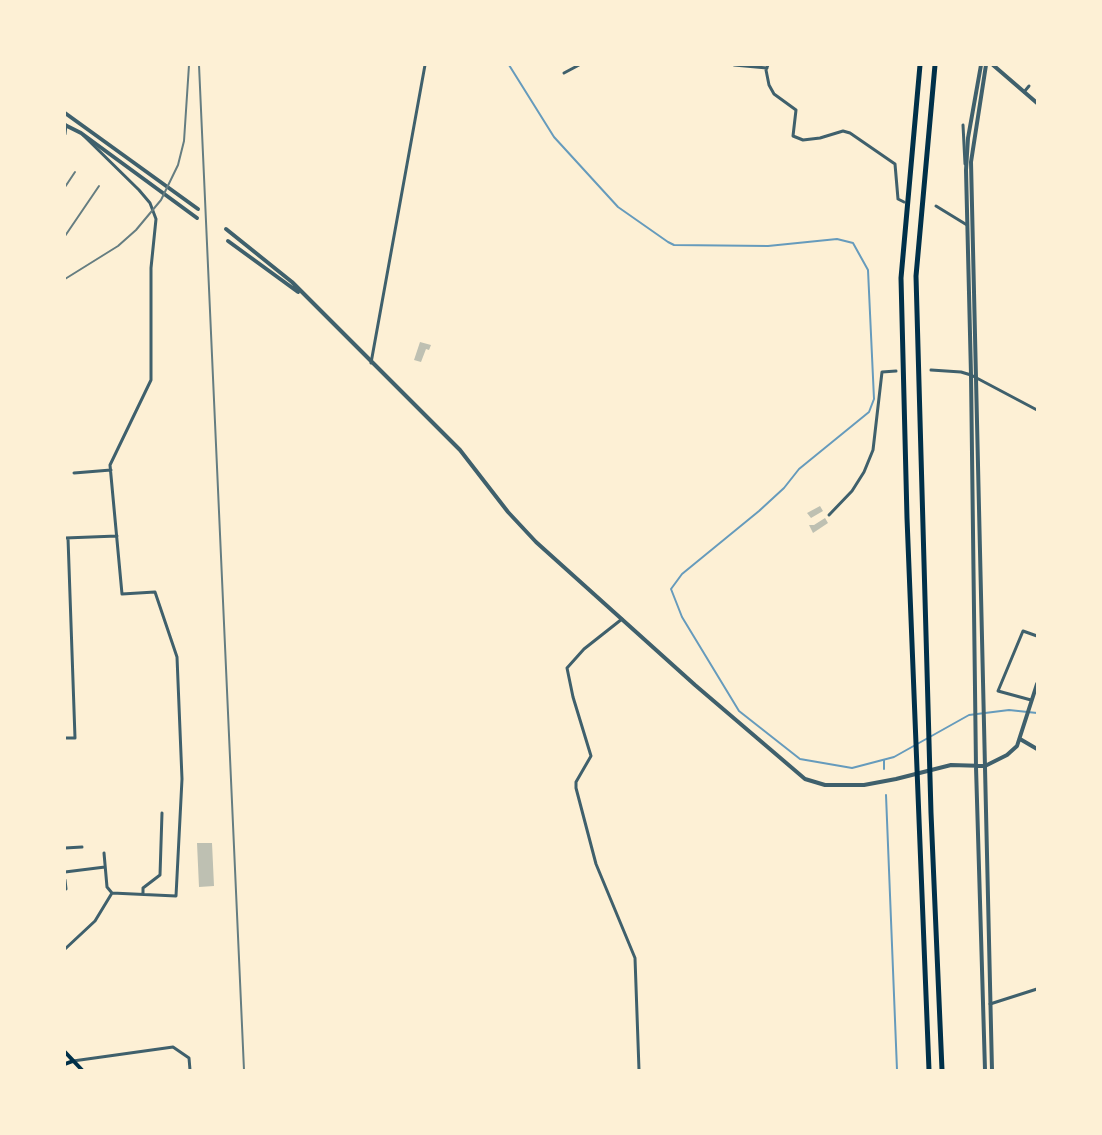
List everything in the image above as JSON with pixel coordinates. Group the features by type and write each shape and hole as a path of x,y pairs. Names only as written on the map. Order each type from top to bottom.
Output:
{"highway":[{"path":"920,65 901,278 907,518 929,1070"},
{"path":"934,65 916,276 931,813 942,1070"}],"main road":[{"path":"65,1052 82,1070"},
{"path":"65,1064 73,1061"},
{"path":"73,1061 76,1070"}],"street":[{"path":"371,364 425,65"},
{"path":"564,73 579,65"},
{"path":"734,65 767,66 768,86 774,94 796,110 793,136 803,140 820,138 843,131 850,133 895,164 898,200 904,202"},
{"path":"980,65 968,138 966,170 971,375 976,767 985,1070"},
{"path":"986,65 971,162 992,1070"},
{"path":"993,65 1036,100"},
{"path":"1024,92 1029,86"},
{"path":"65,113 198,209"},
{"path":"65,134 66,125 80,133 197,218"},
{"path":"963,125 967,226"},
{"path":"80,133 139,190 150,203 156,218 151,268 151,380 110,465 122,594 156,592 177,657 182,779 176,896 112,893"},
{"path":"936,206 967,226"},
{"path":"226,229 272,265 460,450 508,512 536,542 805,779 825,785 864,785 951,765 985,766 1007,755 1017,746 1037,684"},
{"path":"228,241 308,299"},
{"path":"931,370 961,372 971,375 1037,410"},
{"path":"829,515 852,491 864,472 873,450 882,372 896,371"},
{"path":"74,473 111,470"},
{"path":"65,738 74,738 66,538 117,536"},
{"path":"622,619 584,649 567,668 573,697 591,756 576,782 576,788 596,864 635,958 639,1070"},
{"path":"1031,700 998,690 1023,631 1037,636"},
{"path":"1020,739 1037,749"},
{"path":"143,894 143,888 160,875 162,813"},
{"path":"65,848 82,847"},
{"path":"104,853 107,886 112,893"},
{"path":"65,872 105,867"},
{"path":"65,880 66,889"},
{"path":"65,949 95,921 112,893"},
{"path":"990,1004 1037,989"},
{"path":"73,1061 173,1047 189,1058 190,1070"}],"building":[{"path":"420,342 431,345 429,350 426,349 421,362 414,360"},
{"path":"820,506 823,511 811,518 807,513"},
{"path":"825,518 828,523 813,533 809,525 814,525"},
{"path":"197,843 212,843 214,886 199,887"}],"waterway":[{"path":"509,65 554,137 618,207 668,242 674,245 768,246 837,239 853,243 868,270 874,399 869,412 799,469 784,488 682,574 671,589 682,617 739,711 800,759 852,768 894,757 969,715 1009,710 1037,713"},
{"path":"884,760 884,769"},
{"path":"886,795 897,1070"}],"railway":[{"path":"65,279 118,246 136,230 161,200 178,165 184,141 189,65"},
{"path":"199,65 244,1070"},
{"path":"65,187 75,172"},
{"path":"65,236 99,186"}]}
